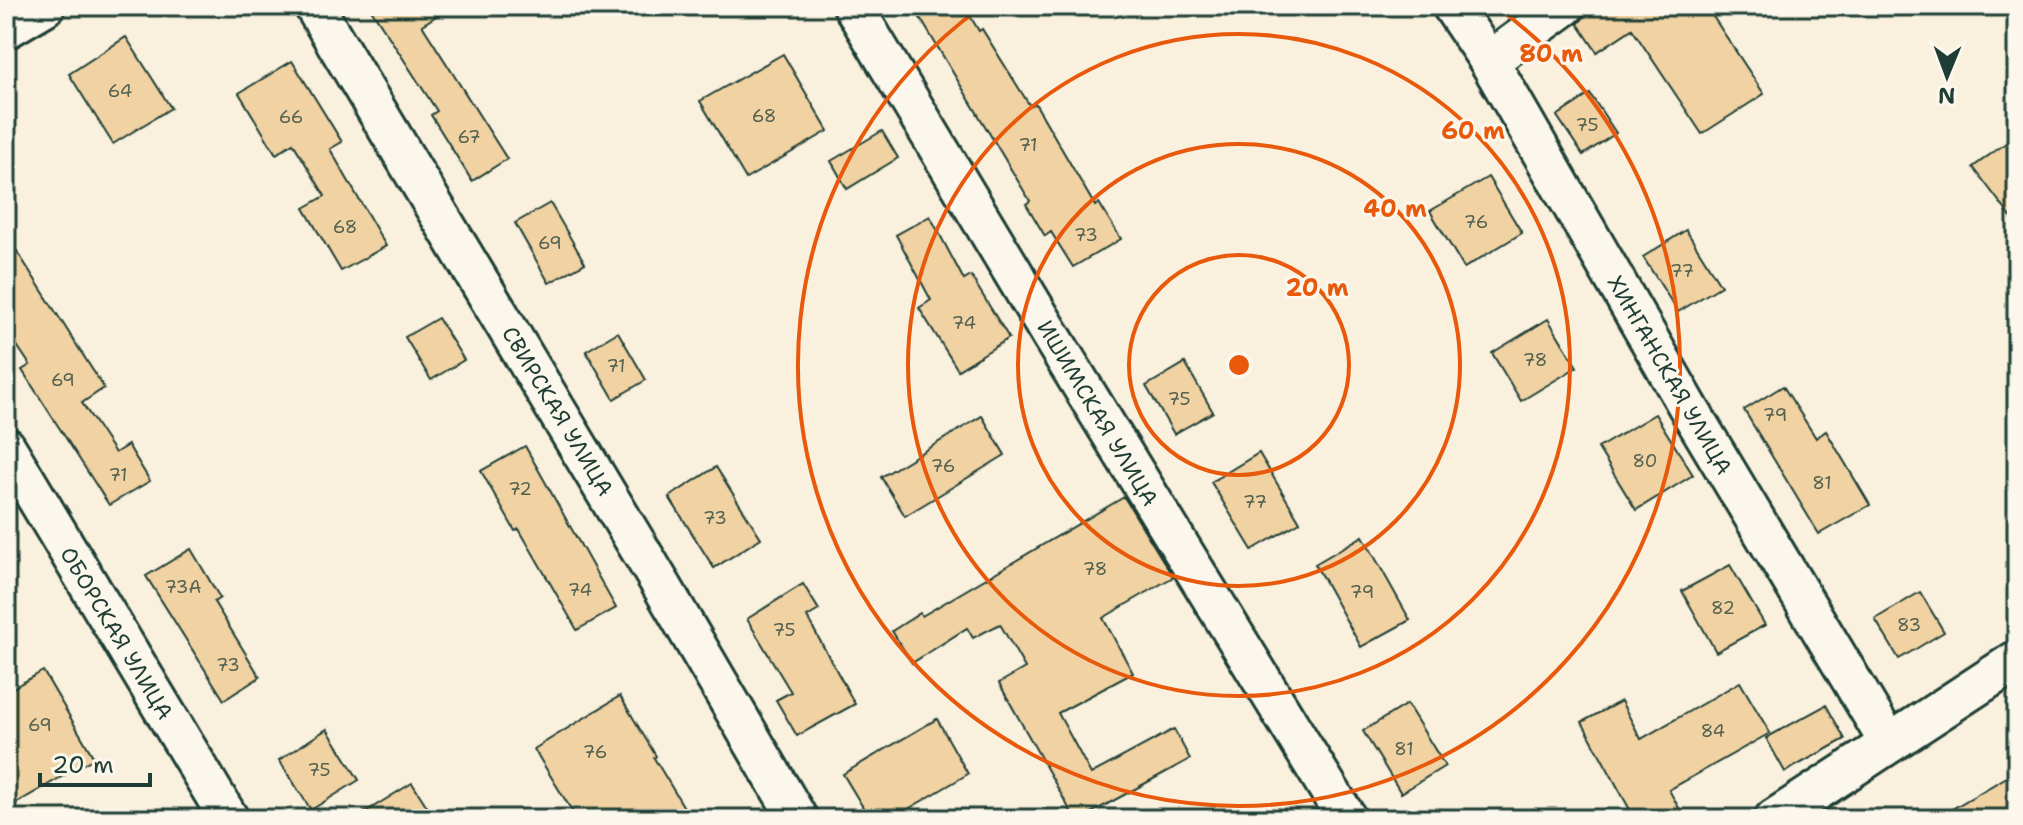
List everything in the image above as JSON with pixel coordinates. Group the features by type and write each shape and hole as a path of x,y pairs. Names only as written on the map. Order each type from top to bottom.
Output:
{"street":[{"path":"6,29 45,6"},
{"name":"СВИРСКАЯ УЛИЦА","path":"314,6 655,574 798,819"},
{"name":"ИШИМСКАЯ УЛИЦА","path":"853,6 1347,819"},
{"name":"ХИНГАНСКАЯ УЛИЦА","path":"1452,6 1489,61 1691,412 1889,743"},
{"path":"1489,61 1565,6"},
{"name":"ОБОРСКАЯ УЛИЦА","path":"6,447 229,819"},
{"path":"1774,819 2017,660"}],"building":[{"path":"369,6 452,6 422,25 507,159 472,181 431,115 437,111"},
{"path":"913,6 964,6 1030,106 1035,103 1095,206 1099,203 1121,239 1073,267 1051,232 1045,236 1026,204 1030,201"},
{"path":"1587,6 1706,6 1764,94 1702,134 1632,29 1597,52 1578,24 1585,16"},
{"path":"126,37 171,108 113,144 69,74"},
{"path":"783,54 828,131 746,179 700,101"},
{"path":"292,61 342,142 330,149 386,246 341,271 304,208 325,196 293,143 276,154 239,93"},
{"path":"1590,94 1616,133 1583,155 1557,116"},
{"path":"882,131 898,158 847,189 831,161"},
{"path":"2017,135 2017,225 1973,167"},
{"path":"1488,177 1522,233 1464,268 1430,211"},
{"path":"550,203 585,263 549,283 515,223"},
{"path":"930,216 964,280 971,276 1009,338 958,370 919,308 931,300 896,235"},
{"path":"1686,230 1721,286 1678,312 1643,257"},
{"path":"6,234 104,388 82,403 115,453 128,445 150,481 109,505 22,370 30,365 6,329"},
{"path":"438,318 464,360 431,380 405,337"},
{"path":"1548,319 1577,367 1521,401 1492,353"},
{"path":"618,332 646,380 614,399 586,351"},
{"path":"1185,363 1213,412 1174,434 1146,386"},
{"path":"1783,386 1816,438 1826,431 1870,505 1819,534 1744,410"},
{"path":"1655,414 1693,475 1636,510 1598,448"},
{"path":"982,416 1005,455 905,516 881,477"},
{"path":"525,446 616,608 577,630 519,529 515,531 481,471"},
{"path":"1259,453 1300,522 1252,550 1211,482"},
{"path":"716,467 761,538 714,568 669,497"},
{"path":"1124,497 1173,577 1103,618 1133,673 1058,713 1091,774 1174,729 1190,759 1075,819 999,683 1025,668 1000,624 973,638 967,628 912,663 892,631"},
{"path":"1363,536 1410,620 1361,647 1315,564"},
{"path":"191,549 220,598 214,602 260,677 224,700 146,576"},
{"path":"1730,565 1765,625 1716,652 1682,591"},
{"path":"803,584 819,610 807,617 855,704 797,736 776,700 791,692 747,619"},
{"path":"1920,592 1944,632 1899,659 1875,619"},
{"path":"43,671 94,758 6,809 6,692"},
{"path":"1740,682 1770,733 1669,790 1685,819 1635,819 1582,722 1621,701 1641,739"},
{"path":"620,696 691,819 577,819 534,749"},
{"path":"1407,704 1445,766 1401,793 1363,731"},
{"path":"1826,705 1845,739 1785,772 1766,738"},
{"path":"937,719 968,774 891,819 870,819 843,774"},
{"path":"327,729 359,780 311,810 279,760"},
{"path":"2017,771 2017,819 1935,819"},
{"path":"412,783 435,819 354,819"}]}
